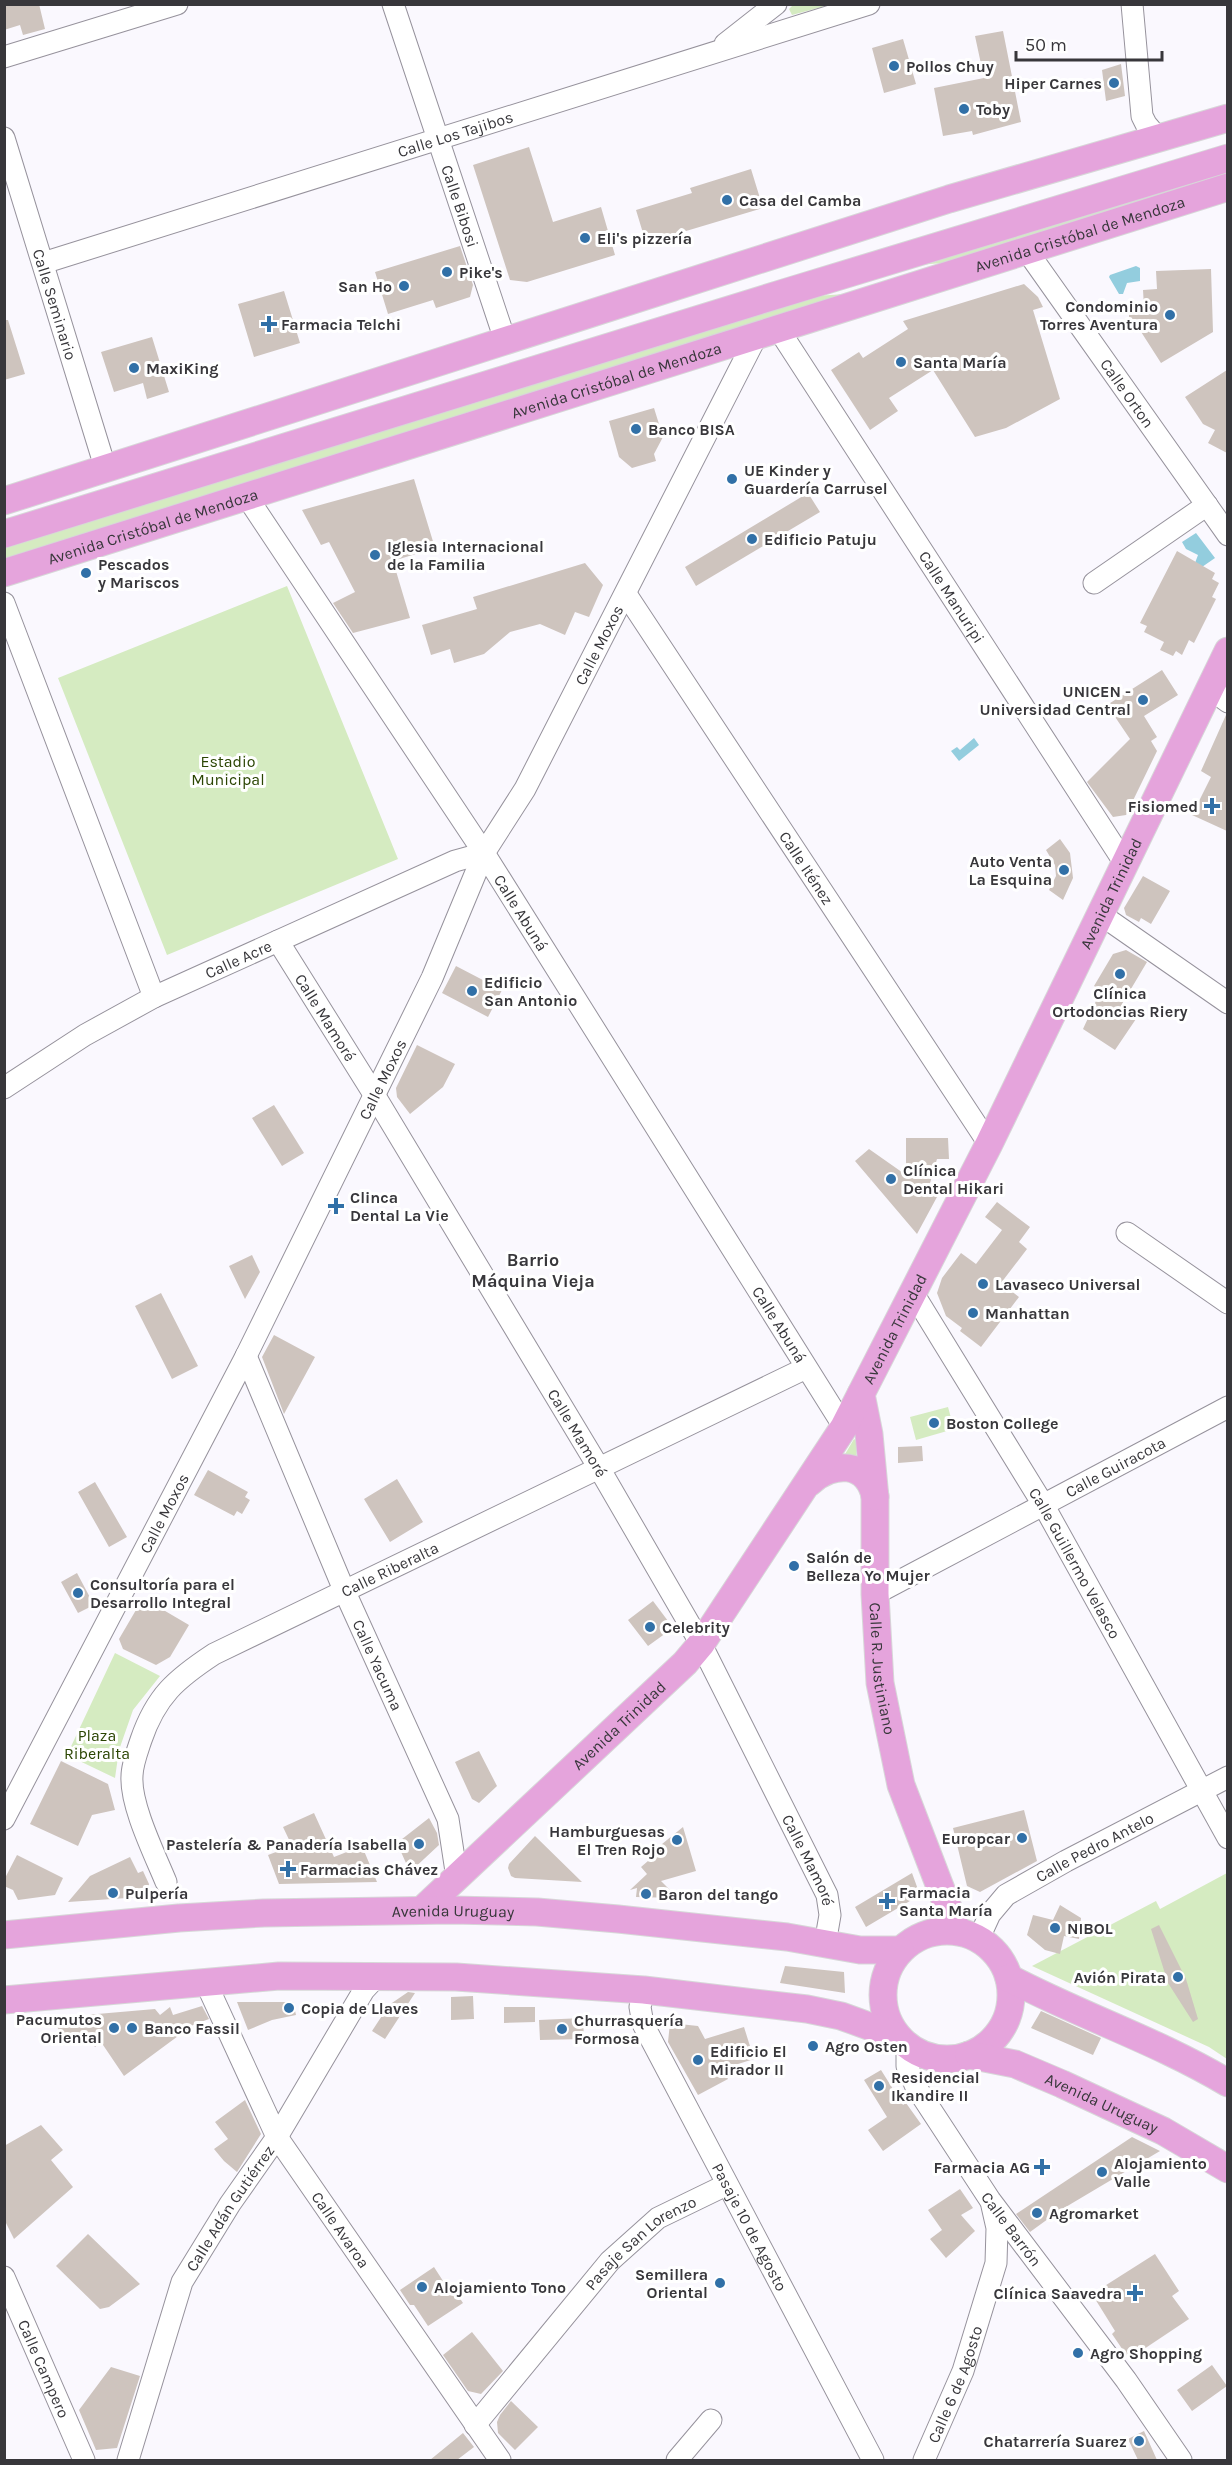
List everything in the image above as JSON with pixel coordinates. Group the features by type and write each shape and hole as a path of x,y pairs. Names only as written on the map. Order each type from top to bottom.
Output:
{"main road":[{"path":"4,501 949,199 1227,118"},
{"name":"Avenida Cristóbal de Mendoza","path":"4,534 1227,158"},
{"name":"Avenida Cristóbal de Mendoza","path":"4,573 1227,188"},
{"path":"787,292 857,283 945,276"},
{"name":"Avenida Trinidad","path":"422,1910 685,1663 701,1644 807,1485 844,1427 914,1293 989,1144 1124,862 1219,696 1227,651"},
{"name":"Calle R. Justiniano","path":"861,1394 875,1498 875,1594 880,1683 901,1785 968,1934"},
{"path":"807,1485 824,1471 834,1468 851,1469 865,1475 875,1498"},
{"name":"Avenida Uruguay","path":"5,1935 179,1918 264,1913 422,1910 537,1912 787,1937 860,1950 900,1950"},
{"path":"4,2000 279,1976 456,1977 644,1990 822,2012 854,2020 902,2041 926,2056 948,2060 969,2055 988,2044 1002,2030 1011,2004 1009,1978 1003,1962 993,1948 968,1934 937,1931 917,1938 900,1950 887,1974 883,1997 889,2023 902,2041"},
{"path":"1009,1978 1038,1994 1126,2031 1227,2083"},
{"name":"Avenida Uruguay","path":"969,2055 1015,2064 1062,2084 1163,2131 1227,2169"}],"street":[{"path":"4,57 177,4"},
{"name":"Calle Bibosi","path":"393,4 505,340"},
{"name":"Calle Los Tajibos","path":"43,263 868,4"},
{"path":"1129,146 1137,127 1140,107 1132,4"},
{"path":"712,53 767,7"},
{"path":"1140,107 1146,124 1158,138"},
{"name":"Calle Seminario","path":"4,138 106,470"},
{"name":"Calle Orton","path":"1027,251 1227,535"},
{"name":"Calle Moxos","path":"5,1814 246,1356 432,978 484,853 525,789 626,594 768,333"},
{"name":"Calle Manuripi","path":"768,333 1124,862"},
{"name":"Calle Abuná","path":"247,497 484,853 844,1427"},
{"path":"1094,583 1207,505"},
{"name":"Calle Iténez","path":"626,594 989,1144"},
{"path":"4,603 154,998"},
{"name":"Calle Acre","path":"4,1088 85,1035 154,998 455,861 484,853"},
{"path":"1100,914 1227,1003"},
{"name":"Calle Mamoré","path":"278,941 375,1096 599,1468 701,1644 827,1895 830,1915 825,1944"},
{"path":"1127,1233 1227,1303"},
{"name":"Calle Guillermo Velasco","path":"914,1293 1044,1506 1227,1838"},
{"name":"Calle Yacuma","path":"246,1356 344,1590 448,1819 457,1878"},
{"name":"Calle Riberalta","path":"166,1882 135,1800 131,1777 136,1754 154,1709 167,1689 186,1672 214,1654 344,1590 806,1368"},
{"name":"Calle Guiracota","path":"875,1594 1227,1407"},
{"name":"Calle Pedro Antelo","path":"968,1934 1006,1895 1066,1861 1227,1778"},
{"name":"Calle Adán Gutiérrez","path":"128,2460 182,2282 230,2204 277,2137 364,1990 378,1975"},
{"name":"Calle Avaroa","path":"206,1983 277,2137 500,2460"},
{"name":"Pasaje 10 de Agosto","path":"644,1990 640,2007 643,2024 873,2460"},
{"name":"Calle Barrón","path":"902,2041 907,2066 916,2087 990,2200 1125,2380 1181,2460"},
{"name":"Pasaje San Lorenzo","path":"475,2425 610,2261 658,2218 726,2185"},
{"name":"Calle 6 de Agosto","path":"924,2460 963,2371 996,2263 997,2228 990,2200"},
{"name":"Calle Campero","path":"4,2277 84,2460"},
{"path":"678,2460 711,2420"}],"green space":[{"path":"793,5 829,5 792,15 789,9"},
{"path":"1227,165 1227,175 943,263 881,268"},
{"path":"845,294 5,559 5,543 788,298"},
{"name":"Estadio Municipal","path":"287,586 398,859 167,955 58,678"},
{"path":"948,1407 954,1429 916,1440 910,1417"},
{"path":"854,1439 857,1441 856,1464 841,1461"},
{"name":"Plaza Riberalta","path":"115,1653 160,1676 133,1710 119,1750 115,1778 67,1755"},
{"path":"1227,1873 1227,2059 1209,2047 1032,1966 1156,1901 1160,1909"}],"water":[{"path":"1136,266 1140,268 1140,281 1127,283 1123,294 1119,294 1110,275"},
{"path":"1196,533 1215,558 1202,567 1195,563 1198,555 1186,549 1182,542"},
{"path":"974,738 979,745 959,761 951,751 957,747 960,750"}],"building":[{"path":"4,4 39,4 45,29 23,35 20,25 4,30"},
{"path":"1003,31 1021,122 973,135 972,131 943,136 934,88 984,78 975,36"},
{"name":"Pollos Chuy","path":"903,39 916,84 884,93 872,48"},
{"name":"Hiper Carnes","path":"1121,64 1125,96 1106,101 1102,70"},
{"path":"529,147 553,222 601,207 615,255 527,282 510,280 473,165"},
{"path":"751,169 763,208 646,243 636,210 692,193 690,188"},
{"path":"460,246 473,285 470,297 436,308 433,300 388,314 375,272"},
{"name":"Condominio Torres Aventura","path":"1211,269 1213,332 1161,363 1136,324 1129,324 1129,307 1144,307 1143,290 1157,289 1156,271"},
{"path":"1024,284 1038,297 1043,307 1033,310 1060,399 1006,428 975,437 933,370 889,398 898,411 870,430 831,370 859,352 863,358 908,329 903,321"},
{"name":"Farmacia Telchi","path":"284,291 300,343 254,357 238,304"},
{"path":"4,320 8,320 25,374 4,380"},
{"name":"MaxiKing","path":"152,337 169,392 147,399 143,383 114,392 101,352"},
{"path":"1227,370 1227,453 1208,443 1215,430 1203,424 1185,397"},
{"name":"Banco BISA","path":"654,408 663,437 654,454 656,461 632,468 619,457 609,421"},
{"name":"Iglesia Internacional de la Familia","path":"414,479 435,548 393,561 410,618 353,633 333,603 355,592 329,542 321,545 302,510"},
{"name":"Edificio Patuju","path":"808,493 820,512 696,586 685,567"},
{"path":"1177,551 1215,573 1212,579 1219,583 1212,597 1216,599 1194,643 1189,640 1182,655 1176,651 1173,656 1160,650 1164,642 1144,632 1147,626 1140,623"},
{"path":"585,563 603,585 589,617 575,612 565,635 540,624 510,632 484,654 454,663 450,649 431,655 422,625 477,609 473,597"},
{"path":"1162,670 1178,695 1144,716 1157,737 1151,741 1157,751 1126,815 1113,817 1087,782 1130,739 1107,705"},
{"path":"1226,715 1227,831 1192,815 1211,777 1201,771"},
{"name":"Auto Venta La Esquina","path":"1060,839 1070,853 1073,878 1063,900 1049,890 1056,876 1055,865 1046,850"},
{"path":"1143,876 1170,891 1151,924 1141,918 1139,922 1126,915 1124,908"},
{"path":"1126,950 1147,962 1122,1004 1138,1016 1115,1050 1083,1029 1101,990 1094,986 1113,954"},
{"name":"Edificio San Antonio","path":"456,966 502,990 488,1017 442,993"},
{"path":"417,1045 455,1064 443,1087 410,1114 397,1097 396,1088"},
{"path":"274,1105 304,1153 282,1166 252,1118"},
{"name":"Clínica Dental Hikari","path":"906,1138 948,1138 949,1159 937,1159 928,1190 937,1197 917,1234 855,1161 869,1149 906,1175"},
{"path":"997,1202 1030,1227 1019,1242 1027,1249 1001,1283 1019,1297 981,1347 960,1331 962,1328 946,1316 937,1293 942,1278 961,1253 976,1264 1002,1230 985,1217"},
{"path":"252,1255 260,1272 245,1299 229,1266"},
{"path":"161,1293 198,1366 172,1379 135,1306"},
{"path":"274,1335 315,1357 284,1414 262,1357"},
{"path":"922,1446 923,1461 898,1463 898,1447"},
{"path":"208,1470 248,1492 245,1497 250,1500 242,1514 237,1511 234,1516 194,1495"},
{"path":"397,1479 423,1522 390,1542 364,1499"},
{"path":"95,1482 127,1537 109,1547 78,1492"},
{"name":"Consultoría para el Desarrollo Integral","path":"77,1573 94,1605 78,1613 61,1582"},
{"path":"143,1598 189,1625 170,1657 156,1665 123,1649 119,1639"},
{"name":"Celebrity","path":"653,1601 668,1621 666,1633 648,1646 628,1620"},
{"path":"479,1751 497,1786 479,1803 472,1799 455,1762"},
{"path":"61,1761 108,1784 115,1810 92,1815 78,1846 30,1824"},
{"path":"1024,1810 1037,1861 980,1892 967,1886 953,1828"},
{"path":"314,1813 334,1857 362,1846 377,1882 279,1884 268,1855 292,1846 283,1827"},
{"name":"Pastelería & Panadería Isabella","path":"429,1818 437,1833 439,1845 410,1872 397,1843"},
{"path":"683,1827 696,1871 661,1881 678,1898 636,1897 637,1888 630,1890 647,1874 641,1867 648,1861 646,1857"},
{"path":"535,1836 582,1882 511,1876 509,1864"},
{"path":"17,1855 63,1878 55,1895 18,1900 13,1890 4,1886 4,1880"},
{"path":"130,1857 138,1873 143,1871 149,1884 148,1892 142,1897 68,1902 90,1876"},
{"name":"Farmacia Santa María","path":"912,1873 920,1895 866,1927 855,1907"},
{"name":"NIBOL","path":"1060,1905 1081,1918 1079,1939 1064,1936 1060,1954 1045,1950 1027,1935 1033,1915 1053,1920"},
{"name":"Avión Pirata","path":"1159,1925 1186,1979 1198,2019 1193,2022 1168,1983 1151,1929"},
{"path":"785,1966 844,1972 845,1993 780,1983"},
{"path":"408,1992 415,1993 385,2039 372,2031 389,2005"},
{"path":"473,1996 474,2019 451,2020 451,1997"},
{"path":"237,2002 293,2002 296,2015 272,2020 248,2030"},
{"path":"202,2006 209,2019 193,2025 124,2076 101,2042 95,2047 85,2033 69,2045 51,2018 155,2009 160,2015 170,2007 173,2015"},
{"path":"504,2007 535,2007 535,2022 504,2023"},
{"path":"1041,2011 1101,2038 1093,2055 1031,2028"},
{"name":"Churrasquería Formosa","path":"583,2018 584,2039 540,2040 539,2020"},
{"name":"Edificio El Mirador II","path":"670,2023 698,2026 705,2039 744,2027 754,2059 722,2069 728,2079 698,2095 668,2042"},
{"path":"881,2070 903,2105 906,2103 921,2124 883,2151 868,2130 887,2117 864,2080"},
{"path":"245,2100 261,2134 237,2172 214,2149 228,2139 215,2122"},
{"path":"41,2125 63,2150 51,2160 73,2187 14,2239 4,2219 4,2146"},
{"name":"Alojamiento Valle","path":"1132,2137 1160,2151 1059,2211 1030,2232 1016,2214"},
{"path":"960,2189 973,2208 961,2215 975,2231 946,2258 930,2239 942,2230 928,2210"},
{"path":"88,2234 140,2284 109,2307 100,2309 56,2266"},
{"name":"Clínica Saavedra","path":"1155,2254 1179,2291 1172,2296 1189,2319 1129,2359 1112,2334 1115,2331 1092,2294"},
{"path":"434,2267 445,2284 449,2282 463,2303 428,2326 414,2305 410,2305 400,2290"},
{"path":"472,2332 503,2371 481,2394 468,2391 443,2355"},
{"path":"1212,2365 1227,2386 1192,2411 1177,2390"},
{"path":"111,2367 140,2376 117,2448 96,2450 79,2410"},
{"path":"511,2401 538,2427 515,2450 498,2433 497,2422"},
{"path":"1144,2431 1157,2460 1138,2460 1128,2439"},
{"path":"463,2433 474,2447 457,2460 430,2460"}],"place":[{"name":"Pollos Chuy","path":"894,66"},
{"name":"Hiper Carnes","path":"1114,83"},
{"name":"Toby","path":"964,109"},
{"name":"Casa del Camba","path":"727,200"},
{"name":"Eli's pizzería","path":"585,238"},
{"name":"Pike's","path":"447,272"},
{"name":"San Ho","path":"404,286"},
{"name":"Condominio Torres Aventura","path":"1170,315"},
{"name":"Farmacia Telchi","path":"269,324"},
{"name":"Santa María","path":"901,362"},
{"name":"MaxiKing","path":"134,368"},
{"name":"Banco BISA","path":"636,429"},
{"name":"UE Kinder y Guardería Carrusel","path":"732,479"},
{"name":"Edificio Patuju","path":"752,539"},
{"name":"Iglesia Internacional de la Familia","path":"375,555"},
{"name":"Pescados y Mariscos","path":"86,573"},
{"name":"UNICEN - Universidad Central","path":"1143,700"},
{"name":"Fisiomed","path":"1212,806"},
{"name":"Auto Venta La Esquina","path":"1064,870"},
{"name":"Clínica Ortodoncias Riery","path":"1120,974"},
{"name":"Edificio San Antonio","path":"472,991"},
{"name":"Clínica Dental Hikari","path":"891,1179"},
{"name":"Clinca Dental La Vie","path":"336,1206"},
{"name":"Lavaseco Universal","path":"983,1284"},
{"name":"Manhattan","path":"973,1313"},
{"name":"Boston College","path":"934,1423"},
{"name":"Salón de Belleza Yo Mujer","path":"794,1566"},
{"name":"Consultoría para el Desarrollo Integral","path":"78,1593"},
{"name":"Celebrity","path":"650,1627"},
{"name":"Europcar","path":"1022,1838"},
{"name":"Hamburguesas El Tren Rojo","path":"677,1840"},
{"name":"Pastelería & Panadería Isabella","path":"419,1844"},
{"name":"Farmacias Chávez","path":"288,1869"},
{"name":"Pulpería","path":"113,1893"},
{"name":"Baron del tango","path":"646,1894"},
{"name":"Farmacia Santa María","path":"887,1901"},
{"name":"NIBOL","path":"1055,1928"},
{"name":"Avión Pirata","path":"1178,1977"},
{"name":"Copia de Llaves","path":"289,2008"},
{"name":"Pacumutos Oriental","path":"114,2028"},
{"name":"Banco Fassil","path":"132,2028"},
{"name":"Churrasquería Formosa","path":"562,2029"},
{"name":"Agro Osten","path":"813,2046"},
{"name":"Edificio El Mirador II","path":"698,2060"},
{"name":"Residencial Ikandire II","path":"879,2086"},
{"name":"Farmacia AG","path":"1042,2167"},
{"name":"Alojamiento Valle","path":"1102,2172"},
{"name":"Agromarket","path":"1037,2213"},
{"name":"Semillera Oriental","path":"720,2283"},
{"name":"Alojamiento Tono","path":"422,2287"},
{"name":"Clínica Saavedra","path":"1135,2293"},
{"name":"Agro Shopping","path":"1078,2353"},
{"name":"Chatarrería Suarez","path":"1139,2441"}],"district":[{"name":"Barrio Máquina Vieja","path":"533,1270"}]}
